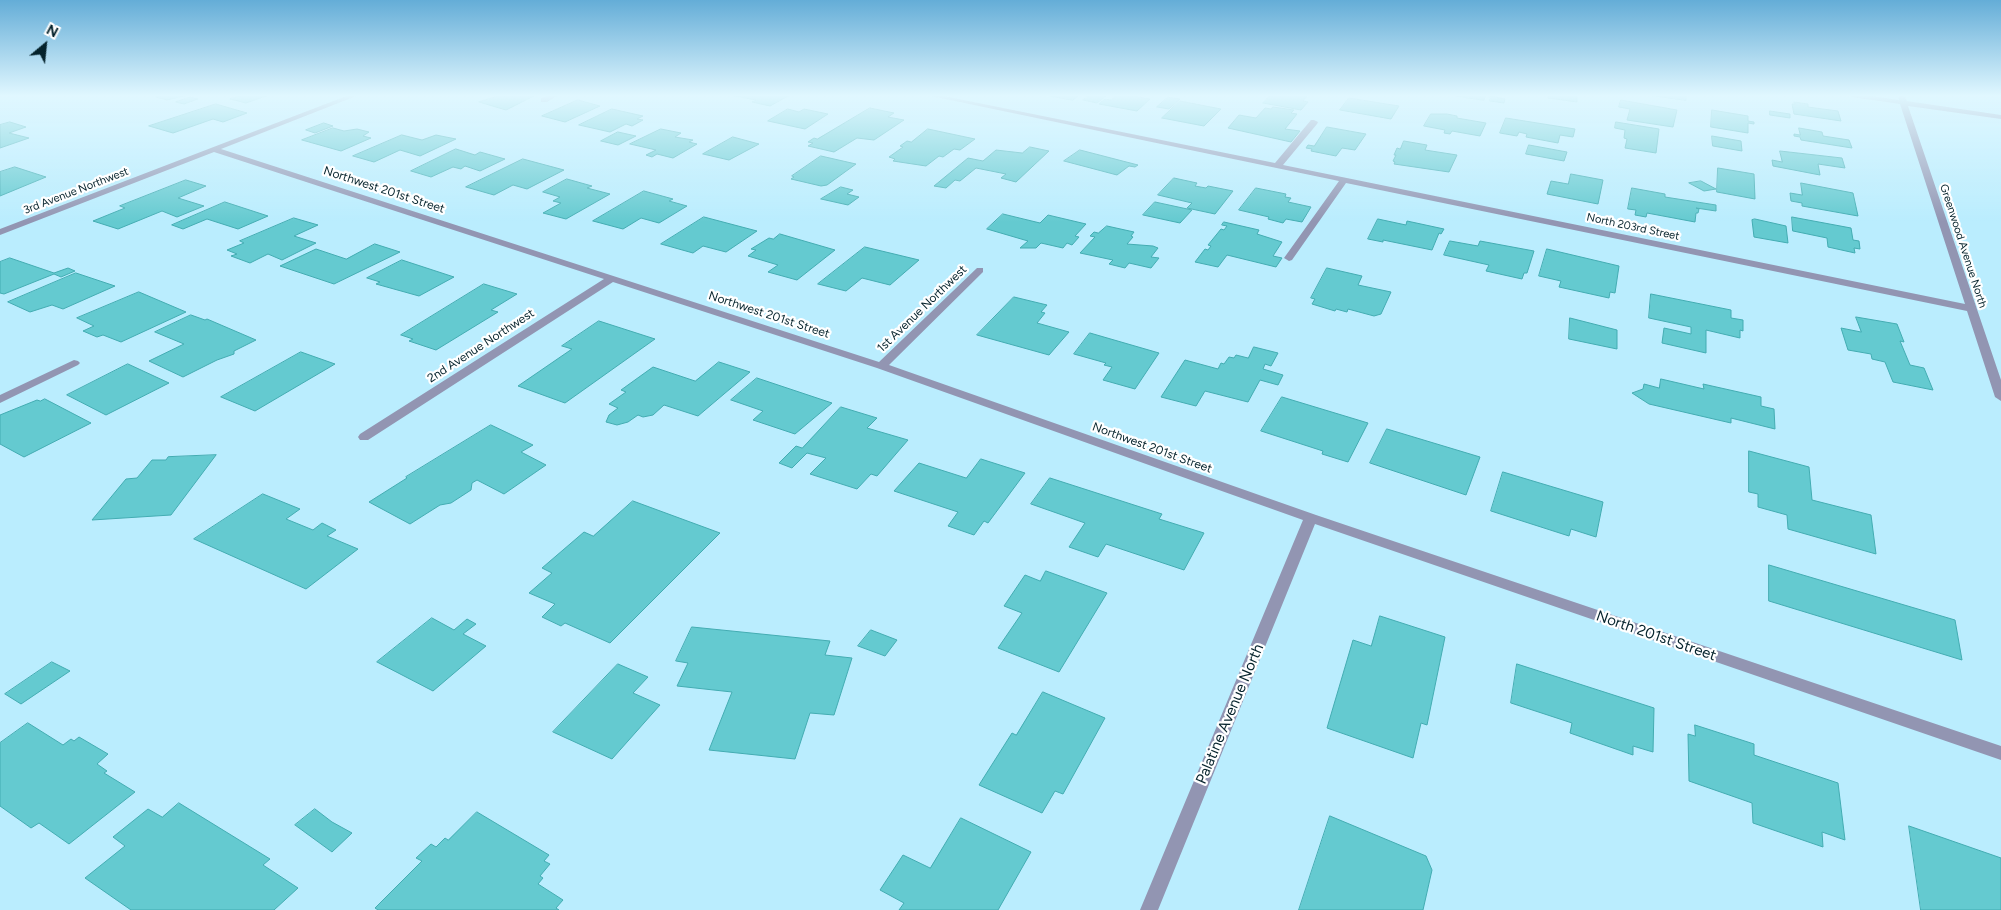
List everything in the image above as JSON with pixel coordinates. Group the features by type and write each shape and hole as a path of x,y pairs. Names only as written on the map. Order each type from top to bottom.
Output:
{"street":[{"name":"3rd Avenue Northwest","path":"0,232 247,137"},
{"name":"North 203rd Street","path":"1138,137 1970,308"},
{"path":"1277,166 1301,137"},
{"name":"Greenwood Avenue North","path":"1915,137 2001,397"},
{"name":"Northwest 201st Street","path":"215,150 881,366 1311,518"},
{"path":"1289,258 1344,180"},
{"name":"1st Avenue Northwest","path":"881,366 980,270"},
{"name":"2nd Avenue Northwest","path":"364,438 613,278"},
{"path":"0,399 74,363"},
{"name":"North 201st Street","path":"1311,518 2001,753"},
{"name":"Palatine Avenue North","path":"1149,910 1311,518"}],"building":[{"path":"0,137 29,138 0,148"},
{"path":"309,137 371,138 341,151 302,140"},
{"path":"396,137 412,137 422,140 429,137 456,139 420,156 400,150 374,162 353,156"},
{"path":"608,137 633,137 618,145 601,141"},
{"path":"644,137 678,137 693,140 689,142 697,144 673,158 657,154 652,157 646,155 656,150 630,144"},
{"path":"732,137 759,144 729,160 703,154"},
{"path":"878,137 874,140 857,138 834,152 808,146 813,143 808,142 814,138"},
{"path":"917,137 975,139 960,150 954,149 943,157 939,156 926,166 893,161 895,159 889,157 903,147 900,146 907,141 911,142"},
{"path":"1271,137 1295,137 1291,142"},
{"path":"1320,137 1364,137 1355,150 1342,148 1336,156 1311,151 1312,149 1306,148 1308,145 1314,146"},
{"path":"1528,137 1559,137 1558,143"},
{"path":"1658,137 1656,153 1625,148 1627,139 1624,138"},
{"path":"1712,137 1741,141 1742,151 1713,146"},
{"path":"1800,137 1833,137 1849,140 1852,148 1801,140"},
{"path":"1404,141 1427,145 1425,150 1457,155 1449,172 1394,164 1395,162 1393,161 1396,155 1394,155 1397,148 1400,149"},
{"path":"1529,145 1567,152 1564,161 1526,154"},
{"path":"1030,147 1049,151 1016,182 1001,178 1006,174 976,168 960,181 955,180 946,188 934,186 968,158 983,161 996,150 1022,153"},
{"path":"456,149 475,155 480,152 505,159 480,171 465,166 461,169 453,167 431,177 411,171"},
{"path":"1080,150 1138,165 1135,167 1129,166 1117,175 1064,161"},
{"path":"1780,151 1842,158 1845,168 1818,164 1820,175 1773,166 1772,160 1782,162"},
{"path":"821,156 856,164 827,185 821,186 791,179 794,177 792,176"},
{"path":"523,159 564,170 527,189 513,185 494,195 466,187"},
{"path":"15,167 46,177 0,196 0,172"},
{"path":"1718,168 1754,174 1755,199 1717,192"},
{"path":"1571,174 1603,180 1598,204 1547,194 1551,181 1568,184"},
{"path":"1174,178 1197,183 1195,186 1206,188 1208,186 1233,191 1215,214 1187,208 1192,203 1158,195"},
{"path":"567,179 592,186 587,188 610,194 566,219 543,213 561,203 553,201 560,197 543,192"},
{"path":"186,180 206,186 178,198 204,206 177,217 162,211 118,229 93,221 125,208 120,206"},
{"path":"1701,181 1716,189 1704,191 1689,183"},
{"path":"1801,183 1853,193 1858,216 1802,206 1802,203 1791,201 1790,193 1802,195"},
{"path":"841,187 853,190 847,194 859,197 848,205 821,199"},
{"path":"1256,188 1286,194 1285,197 1291,198 1288,202 1311,207 1302,222 1286,219 1283,223 1268,219 1269,217 1239,210"},
{"path":"1632,188 1665,194 1665,197 1716,205 1716,211 1696,208 1699,209 1698,213 1696,213 1695,222 1647,213 1646,217 1635,215 1636,210 1628,209"},
{"path":"644,191 673,199 669,201 687,206 659,223 641,218 623,229 593,221"},
{"path":"225,202 268,216 238,229 207,219 183,229 172,225"},
{"path":"1155,202 1192,210 1180,223 1143,215"},
{"path":"1003,214 1040,223 1048,215 1086,224 1075,236 1079,237 1072,245 1067,243 1063,248 1041,243 1036,248 1020,248 1028,241 987,229"},
{"path":"704,217 757,231 726,252 703,246 693,253 661,244"},
{"path":"1792,217 1851,228 1853,240 1859,241 1860,249 1854,248 1855,253 1828,247 1827,238 1793,231"},
{"path":"294,218 318,225 294,236 316,243 282,260 268,254 250,263 231,256 237,254 227,250 244,243 240,241"},
{"path":"1378,219 1406,225 1407,221 1444,229 1441,234 1439,233 1432,250 1383,240 1383,242 1368,239"},
{"path":"1755,219 1786,226 1788,243 1754,237 1752,220"},
{"path":"1224,222 1259,230 1257,234 1282,242 1273,256 1282,258 1276,267 1227,255 1218,267 1195,262 1205,249 1208,250 1211,246 1208,245 1221,229 1224,230 1227,226 1222,225"},
{"path":"1107,226 1134,232 1131,236 1133,237 1127,244 1158,248 1151,257 1159,258 1151,268 1129,263 1125,268 1109,264 1113,260 1080,253 1095,237 1090,236 1094,232 1098,233"},
{"path":"780,234 835,250 797,280 768,272 778,265 748,256 756,250 751,249 769,238 773,239"},
{"path":"1450,241 1478,246 1480,241 1534,251 1527,273 1524,273 1522,279 1486,271 1489,265 1444,255"},
{"path":"375,244 400,252 334,284 280,266 316,249 346,259"},
{"path":"865,247 919,260 890,285 862,278 846,291 818,284"},
{"path":"1547,249 1619,266 1615,293 1610,292 1609,298 1559,287 1561,281 1539,276"},
{"path":"10,258 54,273 68,268 75,271 61,277 54,274 4,294 0,293 0,262"},
{"path":"402,260 454,277 419,296 376,284 380,282 367,278"},
{"path":"1327,268 1362,276 1358,285 1391,292 1381,314 1374,316 1348,309 1347,312 1336,309 1335,311 1312,304 1315,299 1311,298"},
{"path":"76,273 115,286 63,309 52,305 30,312 8,302"},
{"path":"484,284 517,294 491,310 498,312 436,350 409,341 413,339 401,335"},
{"path":"139,292 186,312 121,342 103,335 97,337 83,331 94,326 77,318"},
{"path":"1651,294 1731,310 1731,318 1743,320 1743,331 1740,330 1740,338 1706,330 1706,353 1662,343 1664,328 1691,334 1691,327 1649,318"},
{"path":"1014,297 1047,305 1041,312 1045,313 1037,323 1069,332 1049,355 977,335"},
{"path":"191,315 207,319 256,340 234,351 234,354 217,360 183,377 149,361 184,344 155,332"},
{"path":"1856,317 1897,324 1904,342 1900,341 1910,365 1924,368 1933,390 1893,382 1885,362 1872,359 1871,354 1848,350 1841,328 1861,332"},
{"path":"1570,318 1617,330 1617,349 1569,339"},
{"path":"599,321 655,339 565,403 518,386 572,349 562,346"},
{"path":"1090,333 1159,353 1135,389 1103,380 1112,367 1104,365 1106,363 1074,354"},
{"path":"1254,347 1278,353 1271,366 1265,364 1263,369 1283,375 1278,385 1260,380 1248,402 1205,391 1196,406 1161,397 1185,360 1218,369 1221,363 1224,364 1229,357 1234,358 1236,355 1248,358"},
{"path":"301,352 335,364 255,411 221,397"},
{"path":"719,362 750,372 698,416 664,405 653,415 643,417 638,415 628,422 617,425 606,422 609,415 618,408 609,404 626,392 621,390 653,367 695,381"},
{"path":"128,364 169,383 106,415 67,395"},
{"path":"757,378 832,403 795,434 753,420 763,411 731,400"},
{"path":"1661,379 1704,389 1703,384 1761,397 1761,406 1774,409 1775,429 1731,418 1731,423 1649,404 1632,393 1643,389 1644,384 1659,388"},
{"path":"1282,397 1368,423 1348,462 1322,454 1323,451 1261,431"},
{"path":"45,399 91,423 24,457 0,444 0,415 37,400"},
{"path":"841,407 877,418 867,428 908,440 877,476 871,474 857,489 810,474 826,458 807,453 792,468 779,463 796,446 802,448"},
{"path":"491,425 533,445 521,452 546,465 504,494 477,480 472,483 471,490 451,503 440,505 410,524 369,502 406,477"},
{"path":"1387,429 1480,457 1466,495 1370,463"},
{"path":"1749,451 1809,467 1812,500 1871,515 1876,554 1788,529 1787,515 1758,507 1758,494 1749,492"},
{"path":"216,455 171,515 92,520 126,479 137,478 152,460 166,460 168,457"},
{"path":"981,459 1025,473 988,523 984,521 974,535 948,526 958,512 894,491 919,463 966,478"},
{"path":"1503,472 1603,502 1596,537 1571,529 1569,536 1491,511"},
{"path":"1050,478 1162,514 1159,519 1204,533 1184,570 1106,544 1098,557 1069,547 1085,523 1031,504"},
{"path":"263,494 300,509 286,519 313,530 322,523 336,530 327,536 358,549 306,589 194,539"},
{"path":"633,501 720,533 610,643 565,623 561,626 542,617 555,604 529,593 552,573 542,568 584,532 593,536"},
{"path":"1769,565 1955,620 1962,660 1769,601"},
{"path":"1046,571 1107,593 1059,672 998,648 1022,613 1004,606 1025,575 1040,581"},
{"path":"1380,616 1445,637 1427,725 1421,723 1413,758 1327,728 1353,640 1371,646"},
{"path":"432,618 454,630 467,619 476,624 463,634 486,646 433,691 377,662"},
{"path":"692,627 830,641 825,655 852,658 834,715 810,713 795,759 709,750 732,692 677,686 688,663 676,661"},
{"path":"871,630 897,640 885,656 858,646"},
{"path":"52,662 70,671 21,704 5,694"},
{"path":"618,664 648,677 633,693 660,705 612,759 553,732"},
{"path":"1517,664 1654,708 1653,752 1633,746 1633,755 1570,733 1572,723 1511,703"},
{"path":"1043,692 1105,718 1063,794 1055,791 1042,813 979,785 1012,733 1016,735"},
{"path":"28,723 63,745 71,739 74,741 79,737 108,754 97,764 107,771 104,773 135,792 69,844 39,823 31,828 0,806 0,743"},
{"path":"1695,725 1754,744 1754,755 1838,783 1845,840 1822,832 1823,847 1753,823 1752,803 1689,781 1688,734 1695,736"},
{"path":"179,803 270,859 263,865 298,888 274,910 131,910 85,878 125,846 113,837 148,809 162,817"},
{"path":"315,809 332,822 352,833 332,852 295,825"},
{"path":"477,812 549,855 544,861 550,864 540,876 543,878 538,884 563,900 556,908 559,910 378,910 375,908 422,861 416,858 431,844 436,847 445,838 448,840"},
{"path":"1330,816 1426,856 1432,870 1423,910 1299,910"},
{"path":"961,818 1031,852 998,910 899,910 904,903 880,890 903,855 930,868"},
{"path":"1909,826 2001,858 2001,910 1921,910"}]}
